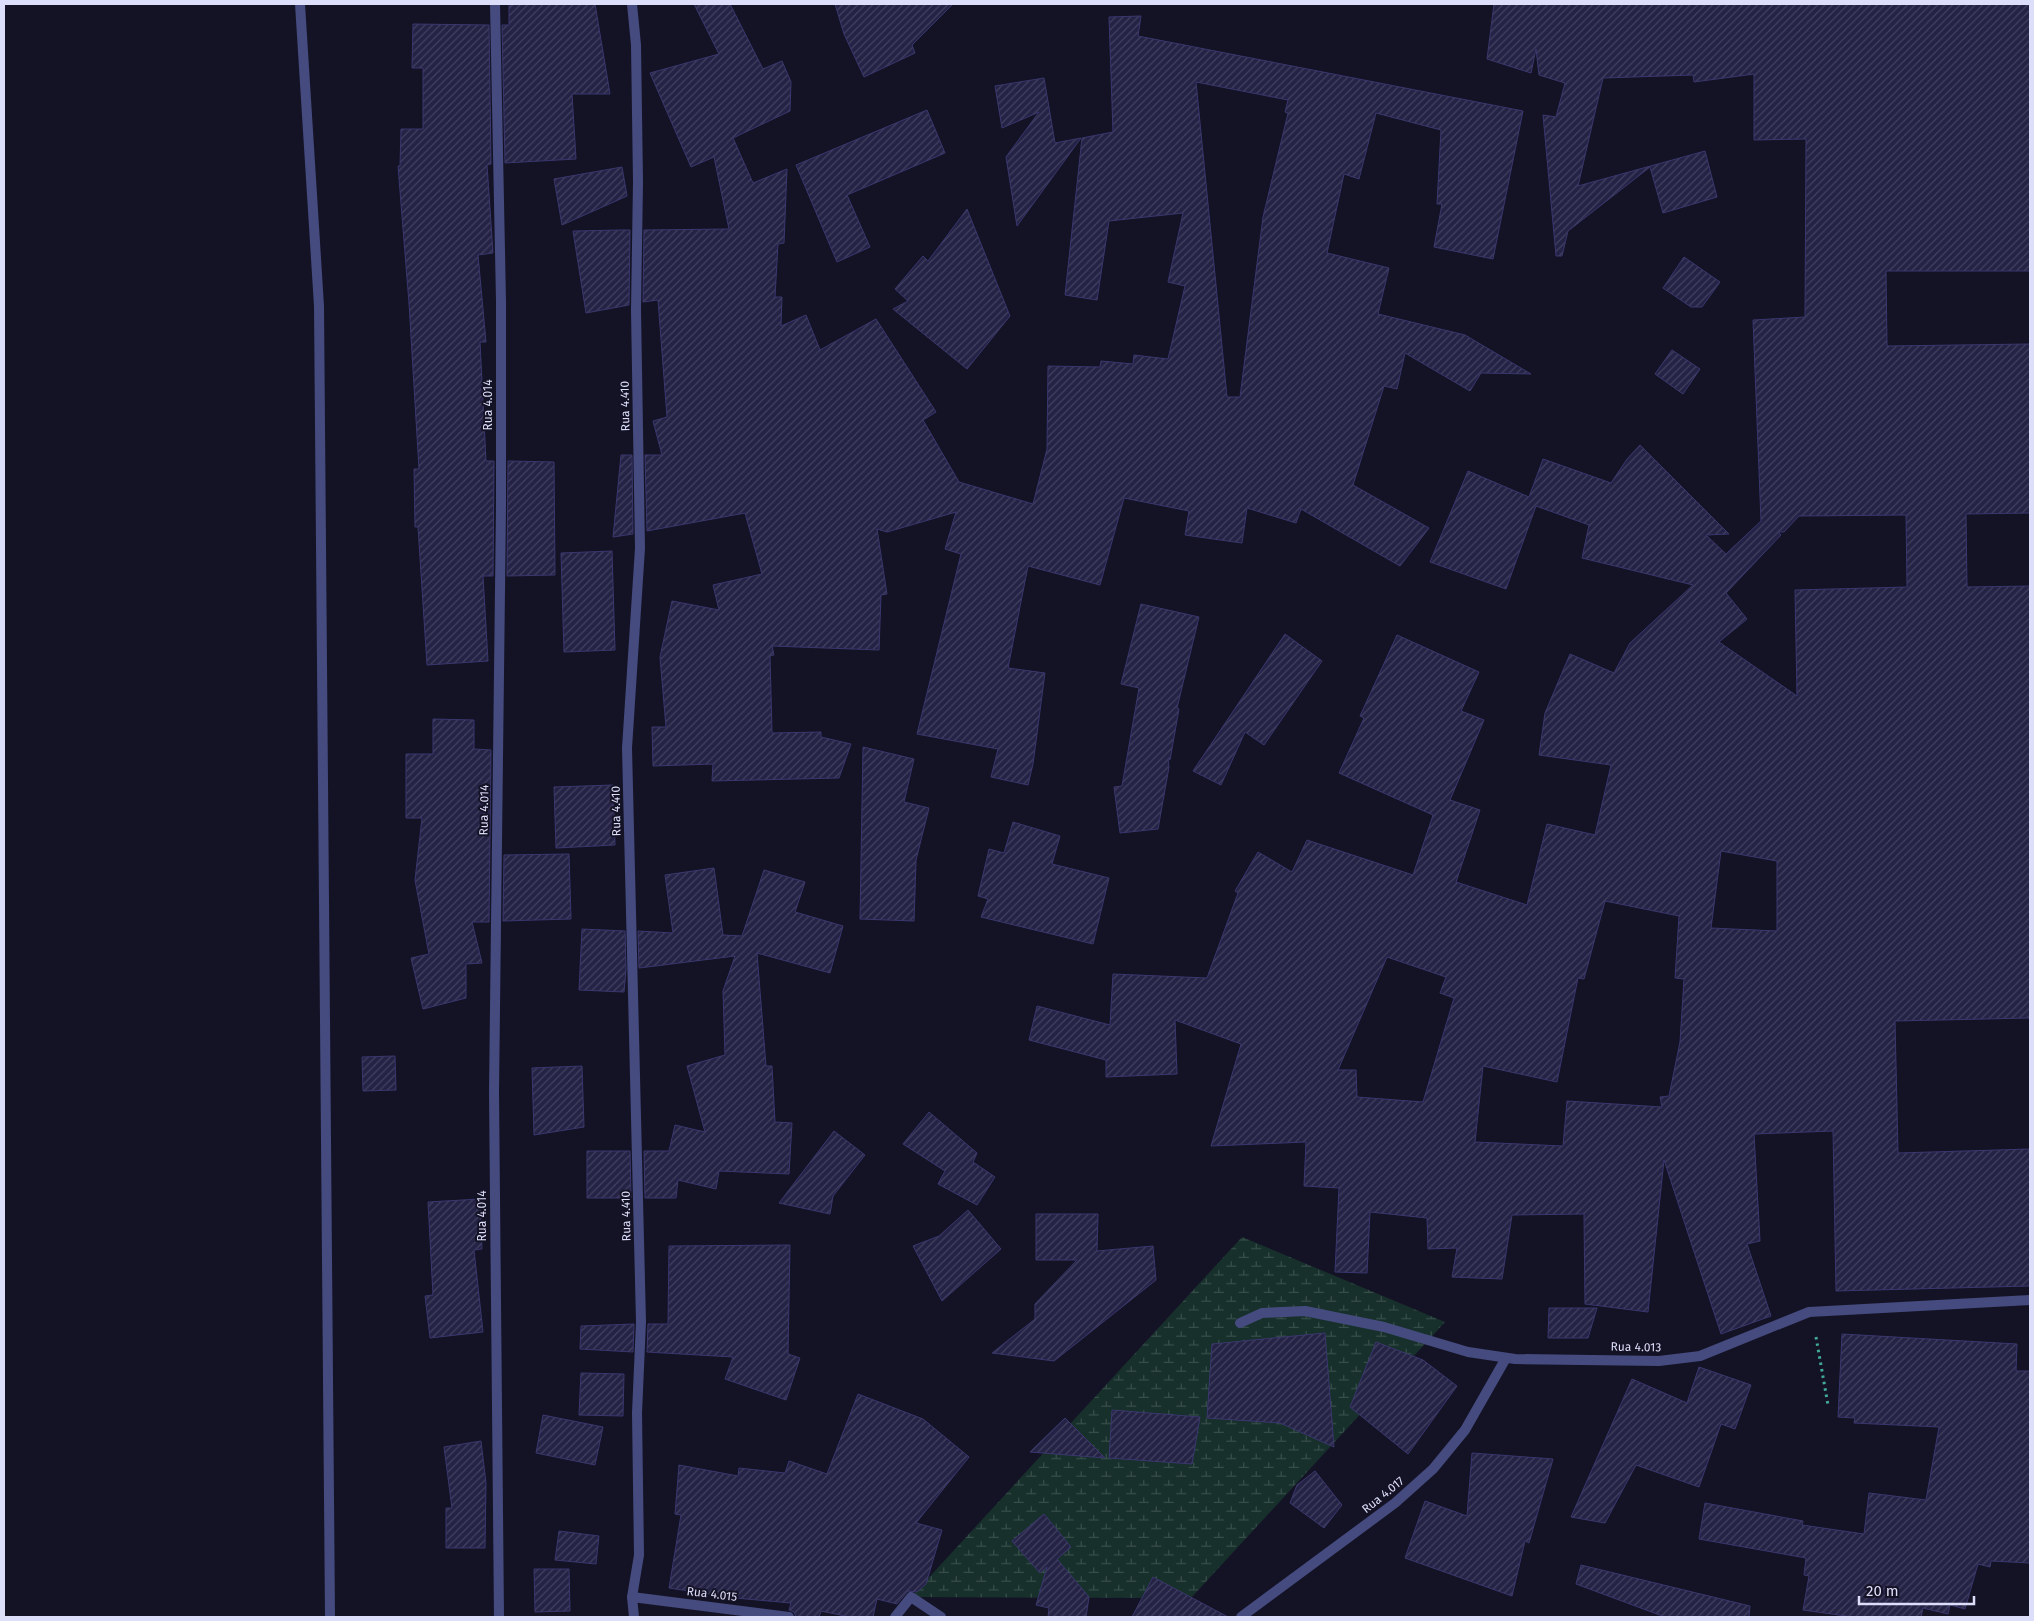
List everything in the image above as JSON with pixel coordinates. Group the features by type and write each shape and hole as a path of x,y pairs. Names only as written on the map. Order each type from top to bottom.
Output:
{"street":[{"path":"300,4 318,306 330,1617"},
{"name":"Rua 4.014","path":"495,4 501,301 501,506 494,1083 499,1617"},
{"name":"Rua 4.410","path":"632,4 636,45 638,182 636,310 640,548 627,748 641,1322 637,1413 639,1555 632,1597 634,1617"},
{"name":"Rua 4.013","path":"1240,1324 1262,1313 1305,1311 1384,1327 1468,1352 1506,1358 1659,1361 1700,1356 1812,1312 2030,1300"},
{"name":"Rua 4.017","path":"1241,1617 1395,1503 1433,1469 1465,1430 1506,1358"},
{"name":"Rua 4.015","path":"632,1597 789,1617"},
{"path":"895,1617 911,1597 941,1617"}],"path":[{"path":"1812,1312 1828,1405"}],"green space":[{"path":"1242,1237 1445,1322 1191,1598 911,1597"}],"building":[{"path":"509,4 595,4 610,94 572,94 576,159 505,163 502,25 509,25"},
{"path":"694,4 730,4 763,69 782,61 791,82 790,111 733,138 753,183 787,169 784,243 778,244 775,297 782,297 781,326 806,315 820,350 876,319 936,412 923,420 959,482 1033,504 1047,449 1048,366 1100,367 1101,361 1133,364 1134,355 1168,359 1185,286 1168,282 1183,213 1109,221 1097,300 1065,295 1082,138 1113,132 1109,17 1141,16 1138,36 1523,111 1493,259 1434,247 1442,204 1437,204 1441,130 1376,113 1359,179 1344,174 1327,253 1389,268 1378,314 1465,335 1531,374 1481,373 1470,391 1405,353 1397,389 1384,386 1353,485 1429,528 1400,566 1301,509 1296,523 1247,508 1242,543 1185,535 1189,511 1124,498 1100,585 1028,566 1008,668 1045,673 1033,764 1028,785 991,777 998,749 917,734 961,554 945,549 956,512 887,532 877,529 887,594 881,595 879,650 772,646 774,655 770,656 772,733 821,732 821,737 851,744 839,778 712,781 713,764 653,766 652,727 666,727 660,657 672,601 719,610 713,585 762,574 745,513 647,531 645,455 662,455 653,421 667,417 658,300 643,302 644,230 729,229 714,157 691,167 650,73 719,54","holes":["1196,82 1288,100 1285,112 1288,113 1263,217 1240,397 1227,397"]},
{"path":"835,4 953,4 912,45 915,53 864,77 844,34"},
{"path":"1494,4 2030,4 2030,271 1886,271 1887,346 2030,344 2030,513 1966,514 1967,587 2030,586 2030,1018 1895,1021 1898,1153 2030,1149 2030,1286 1836,1291 1833,1131 1754,1134 1760,1241 1747,1244 1771,1316 1721,1334 1664,1160 1648,1312 1585,1304 1584,1214 1512,1215 1502,1279 1452,1277 1457,1248 1428,1249 1427,1218 1370,1212 1367,1273 1335,1272 1339,1188 1304,1186 1306,1142 1211,1146 1241,1044 1175,1020 1177,1074 1106,1077 1106,1060 1029,1040 1037,1006 1110,1025 1113,974 1207,978 1238,893 1235,891 1258,852 1292,872 1307,840 1413,875 1433,815 1339,773 1364,718 1360,716 1397,635 1479,672 1461,711 1484,720 1450,800 1480,810 1456,882 1527,905 1547,824 1595,835 1611,765 1539,755 1545,713 1570,654 1614,673 1630,643 1693,585 1582,558 1589,525 1536,506 1506,589 1430,562 1468,471 1529,497 1543,459 1611,483 1627,459 1640,445 1729,534 1706,535 1726,554 1761,521 1753,320 1805,317 1806,139 1754,140 1754,74 1694,82 1693,75 1603,78 1578,186 1705,151 1717,197 1663,213 1650,167 1568,231 1562,256 1556,256 1543,115 1556,117 1565,83 1539,75 1536,49 1531,73 1487,59","holes":["1906,515 1907,587 1795,590 1797,696 1719,642 1747,619 1726,593 1781,535 1778,532 1784,532 1799,516","1721,851 1777,861 1777,931 1711,928","1605,901 1679,916 1675,978 1684,979 1680,1042 1669,1096 1660,1097 1662,1107 1567,1101 1563,1146 1475,1142 1483,1066 1557,1082 1578,978 1584,979","1387,957 1446,977 1440,993 1454,998 1423,1102 1357,1097 1356,1070 1338,1070"]},
{"path":"413,24 489,25 491,164 487,165 493,253 478,255 486,342 480,342 486,461 494,461 493,576 483,576 488,661 427,665 418,527 415,527 414,469 419,469 409,303 398,166 400,166 401,129 423,129 423,68 412,68"},
{"path":"1044,78 1055,143 1081,138 1017,226 1006,157 1039,112 1002,128 995,86"},
{"path":"927,110 945,153 847,195 870,247 837,262 796,165"},
{"path":"622,167 627,196 562,225 554,179"},
{"path":"967,209 1010,316 967,369 893,309 908,301 895,289 923,256 928,261"},
{"path":"630,230 629,305 586,313 573,231"},
{"path":"1684,257 1720,282 1702,307 1691,307 1663,288"},
{"path":"1672,350 1700,369 1683,394 1655,374"},
{"path":"621,455 632,455 633,534 613,537"},
{"path":"508,461 554,462 555,575 507,576"},
{"path":"612,551 615,650 564,652 561,553"},
{"path":"1141,604 1199,617 1177,708 1179,709 1170,760 1168,759 1169,767 1158,829 1120,833 1114,787 1122,786 1139,688 1121,684"},
{"path":"1285,634 1322,661 1264,745 1245,732 1221,785 1193,771"},
{"path":"433,719 474,720 474,749 491,750 489,922 472,922 482,963 466,964 466,998 423,1009 411,958 429,954 415,880 422,818 406,818 406,754 433,754"},
{"path":"863,747 914,759 904,802 929,808 916,860 914,921 860,919"},
{"path":"613,785 615,845 556,848 554,787"},
{"path":"1013,822 1060,836 1052,864 1109,878 1093,944 981,917 988,899 978,896 989,849 1004,853"},
{"path":"569,854 571,919 503,921 504,855"},
{"path":"714,868 723,935 742,936 764,870 805,882 795,912 843,926 830,973 757,953 766,1066 772,1066 775,1122 792,1123 789,1174 719,1171 716,1189 678,1180 676,1198 645,1198 644,1151 669,1151 675,1125 705,1132 687,1066 725,1055 723,991 735,956 639,968 638,931 673,933 665,875"},
{"path":"582,929 625,931 626,970 624,992 579,990"},
{"path":"395,1056 396,1090 363,1091 362,1057"},
{"path":"582,1066 584,1127 534,1135 532,1068"},
{"path":"929,1112 977,1153 973,1162 995,1177 977,1205 938,1184 945,1171 903,1144"},
{"path":"834,1131 865,1155 833,1196 830,1214 779,1203"},
{"path":"587,1151 630,1151 631,1198 587,1198"},
{"path":"480,1199 482,1249 474,1250 483,1332 430,1338 425,1296 433,1295 428,1202"},
{"path":"968,1210 1001,1249 942,1301 913,1246 939,1236"},
{"path":"1036,1214 1098,1214 1097,1251 1153,1246 1156,1280 1054,1361 992,1353 1035,1319 1035,1304 1077,1260 1036,1260"},
{"path":"790,1245 788,1354 800,1358 786,1400 725,1379 733,1357 647,1352 648,1324 668,1324 669,1246"},
{"path":"1549,1308 1597,1308 1588,1338 1548,1338"},
{"path":"634,1324 633,1352 580,1349 581,1326"},
{"path":"1325,1333 1334,1447 1280,1423 1207,1418 1212,1344"},
{"path":"1842,1334 2017,1344 2016,1371 2030,1371 2030,1563 1991,1561 1990,1567 1978,1564 1965,1609 1950,1605 1948,1614 1923,1608 1921,1617 1853,1617 1803,1610 1809,1576 1804,1575 1806,1558 1699,1539 1705,1503 1803,1521 1802,1525 1864,1534 1869,1493 1926,1500 1939,1427 1854,1423 1855,1418 1838,1417"},
{"path":"1376,1342 1423,1360 1457,1386 1408,1454 1350,1407"},
{"path":"1699,1367 1751,1385 1735,1429 1721,1424 1699,1487 1636,1465 1605,1523 1571,1517 1632,1379 1687,1403"},
{"path":"581,1373 624,1374 623,1416 579,1415"},
{"path":"858,1394 923,1419 969,1457 916,1523 942,1530 926,1584 917,1592 908,1591 897,1604 877,1599 873,1617 850,1617 821,1611 819,1617 796,1617 794,1612 789,1610 791,1603 735,1598 669,1588 681,1515 675,1514 679,1465 738,1476 739,1468 785,1473 789,1461 827,1474"},
{"path":"1112,1410 1200,1417 1192,1464 1109,1458"},
{"path":"543,1415 603,1427 595,1465 536,1453"},
{"path":"1065,1418 1105,1458 1030,1452"},
{"path":"481,1441 486,1483 485,1548 446,1548 446,1508 452,1508 444,1447"},
{"path":"1472,1453 1553,1459 1529,1543 1525,1541 1512,1596 1405,1558 1425,1501 1467,1516"},
{"path":"1315,1471 1342,1505 1324,1528 1290,1503 1297,1485"},
{"path":"1044,1514 1071,1547 1057,1559 1089,1597 1086,1617 1048,1617 1049,1608 1036,1605 1047,1567 1040,1573 1012,1541"},
{"path":"559,1531 599,1536 596,1564 555,1560"},
{"path":"1581,1565 1750,1606 1749,1617 1665,1617 1576,1584"},
{"path":"534,1569 569,1569 570,1611 535,1612"},
{"path":"1153,1577 1228,1617 1132,1617"}]}
